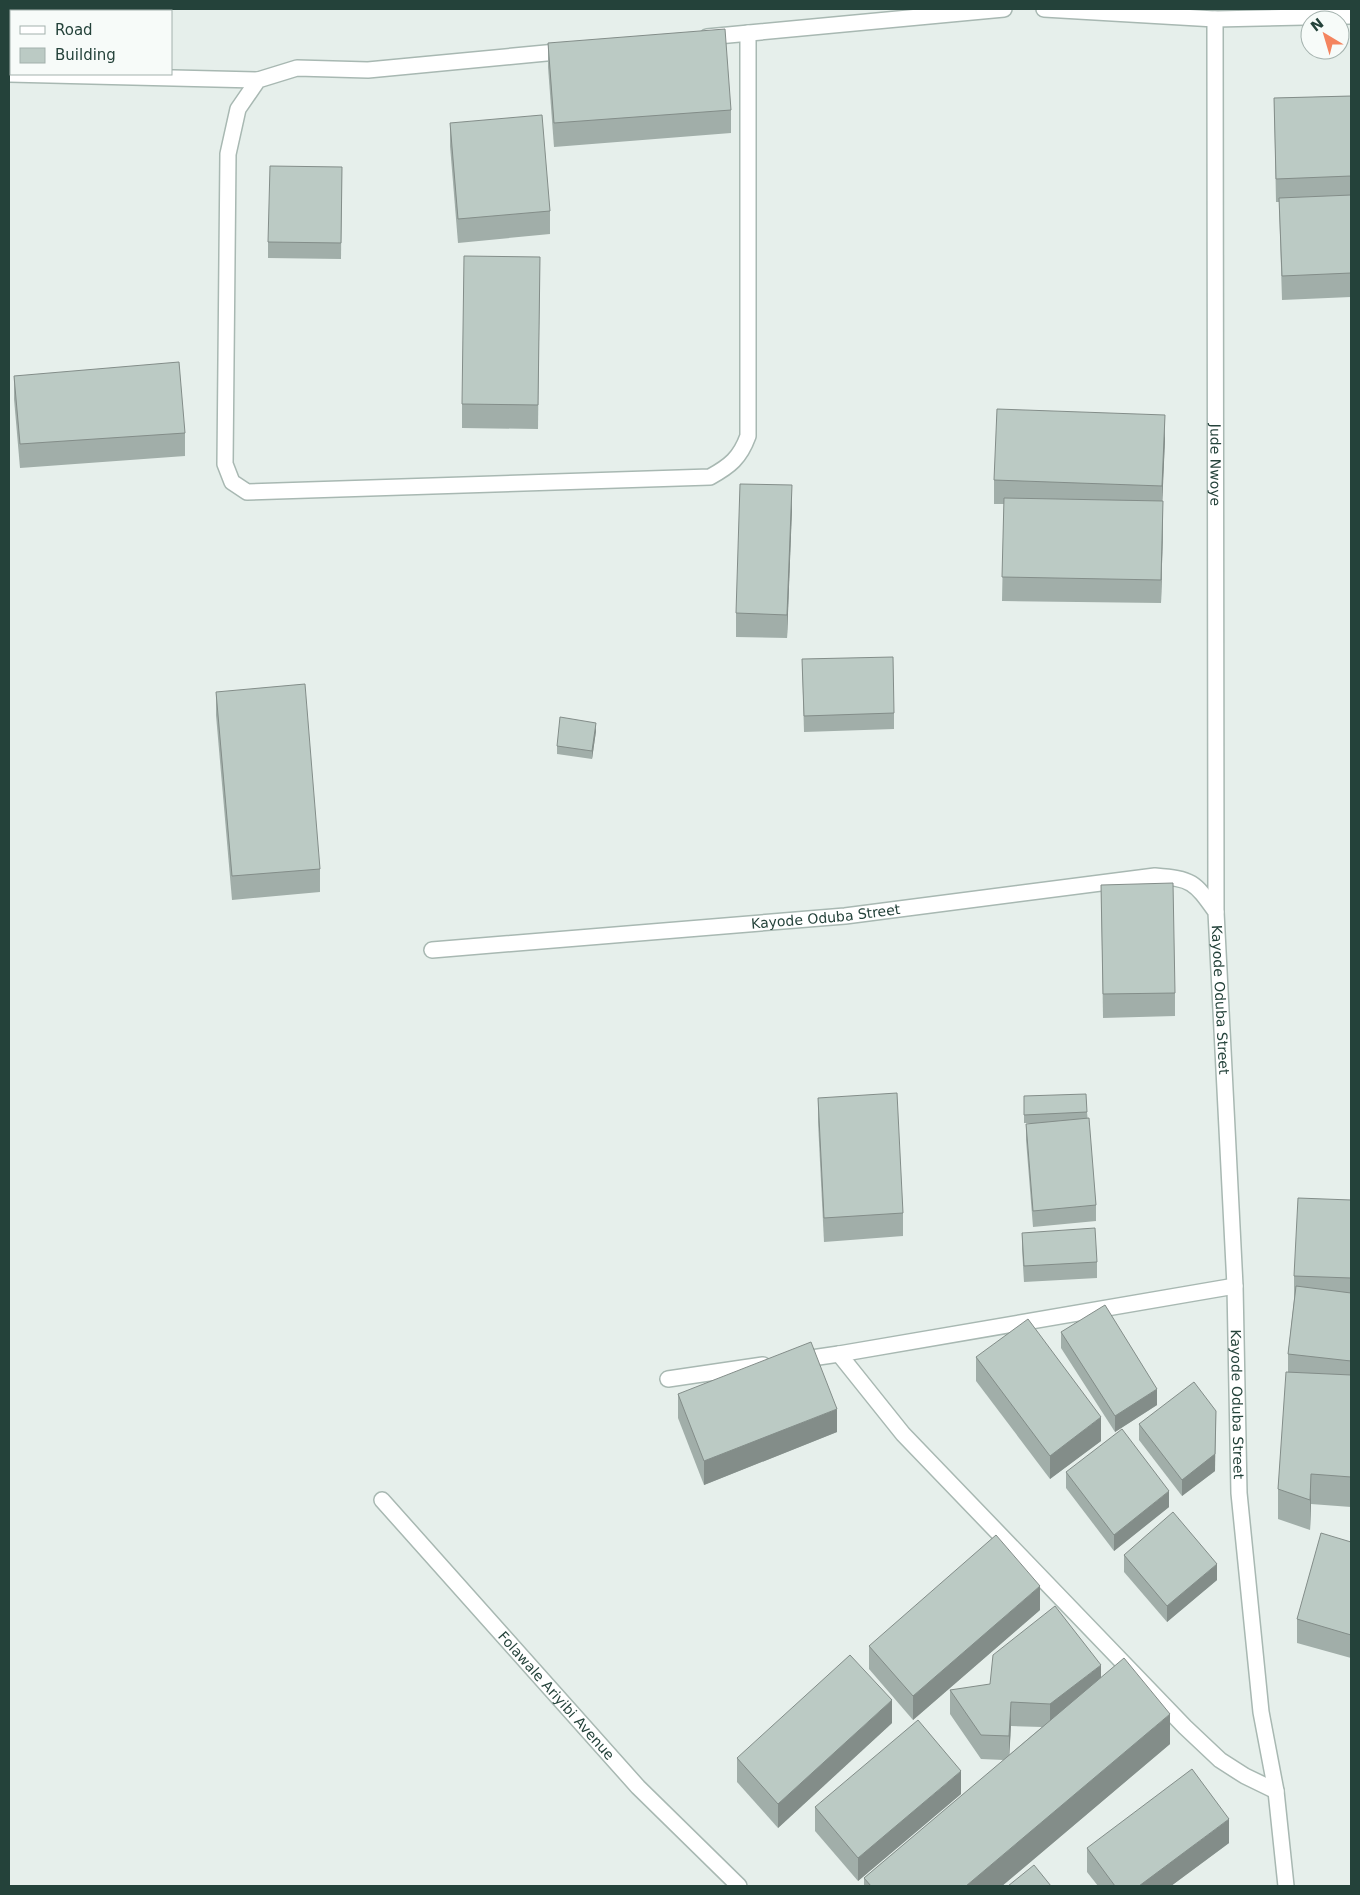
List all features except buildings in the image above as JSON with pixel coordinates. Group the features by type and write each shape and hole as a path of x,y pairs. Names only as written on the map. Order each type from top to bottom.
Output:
{"street":[{"path":"690,39 1004,9"},
{"path":"1044,9 1215,20 1351,16"},
{"name":"Jude Nwoye","path":"1215,20 1216,912"},
{"path":"258,80 238,109 228,154 225,464 232,482 247,492 710,477 729,467 743,449 748,436 748,33"},
{"path":"50,75 258,80 297,68 368,70 582,49"},
{"name":"Kayode Oduba Street","path":"432,950 846,916 1155,876 1185,878 1202,893 1216,912 1235,1286 1238,1492 1260,1712 1276,1790 1286,1886"},
{"path":"668,1379 839,1354 1235,1286"},
{"path":"839,1354 903,1434 1185,1727 1220,1760 1245,1776 1276,1790"},
{"name":"Folawale Ariyibi Avenue","path":"382,1500 638,1787 739,1886"}]}
